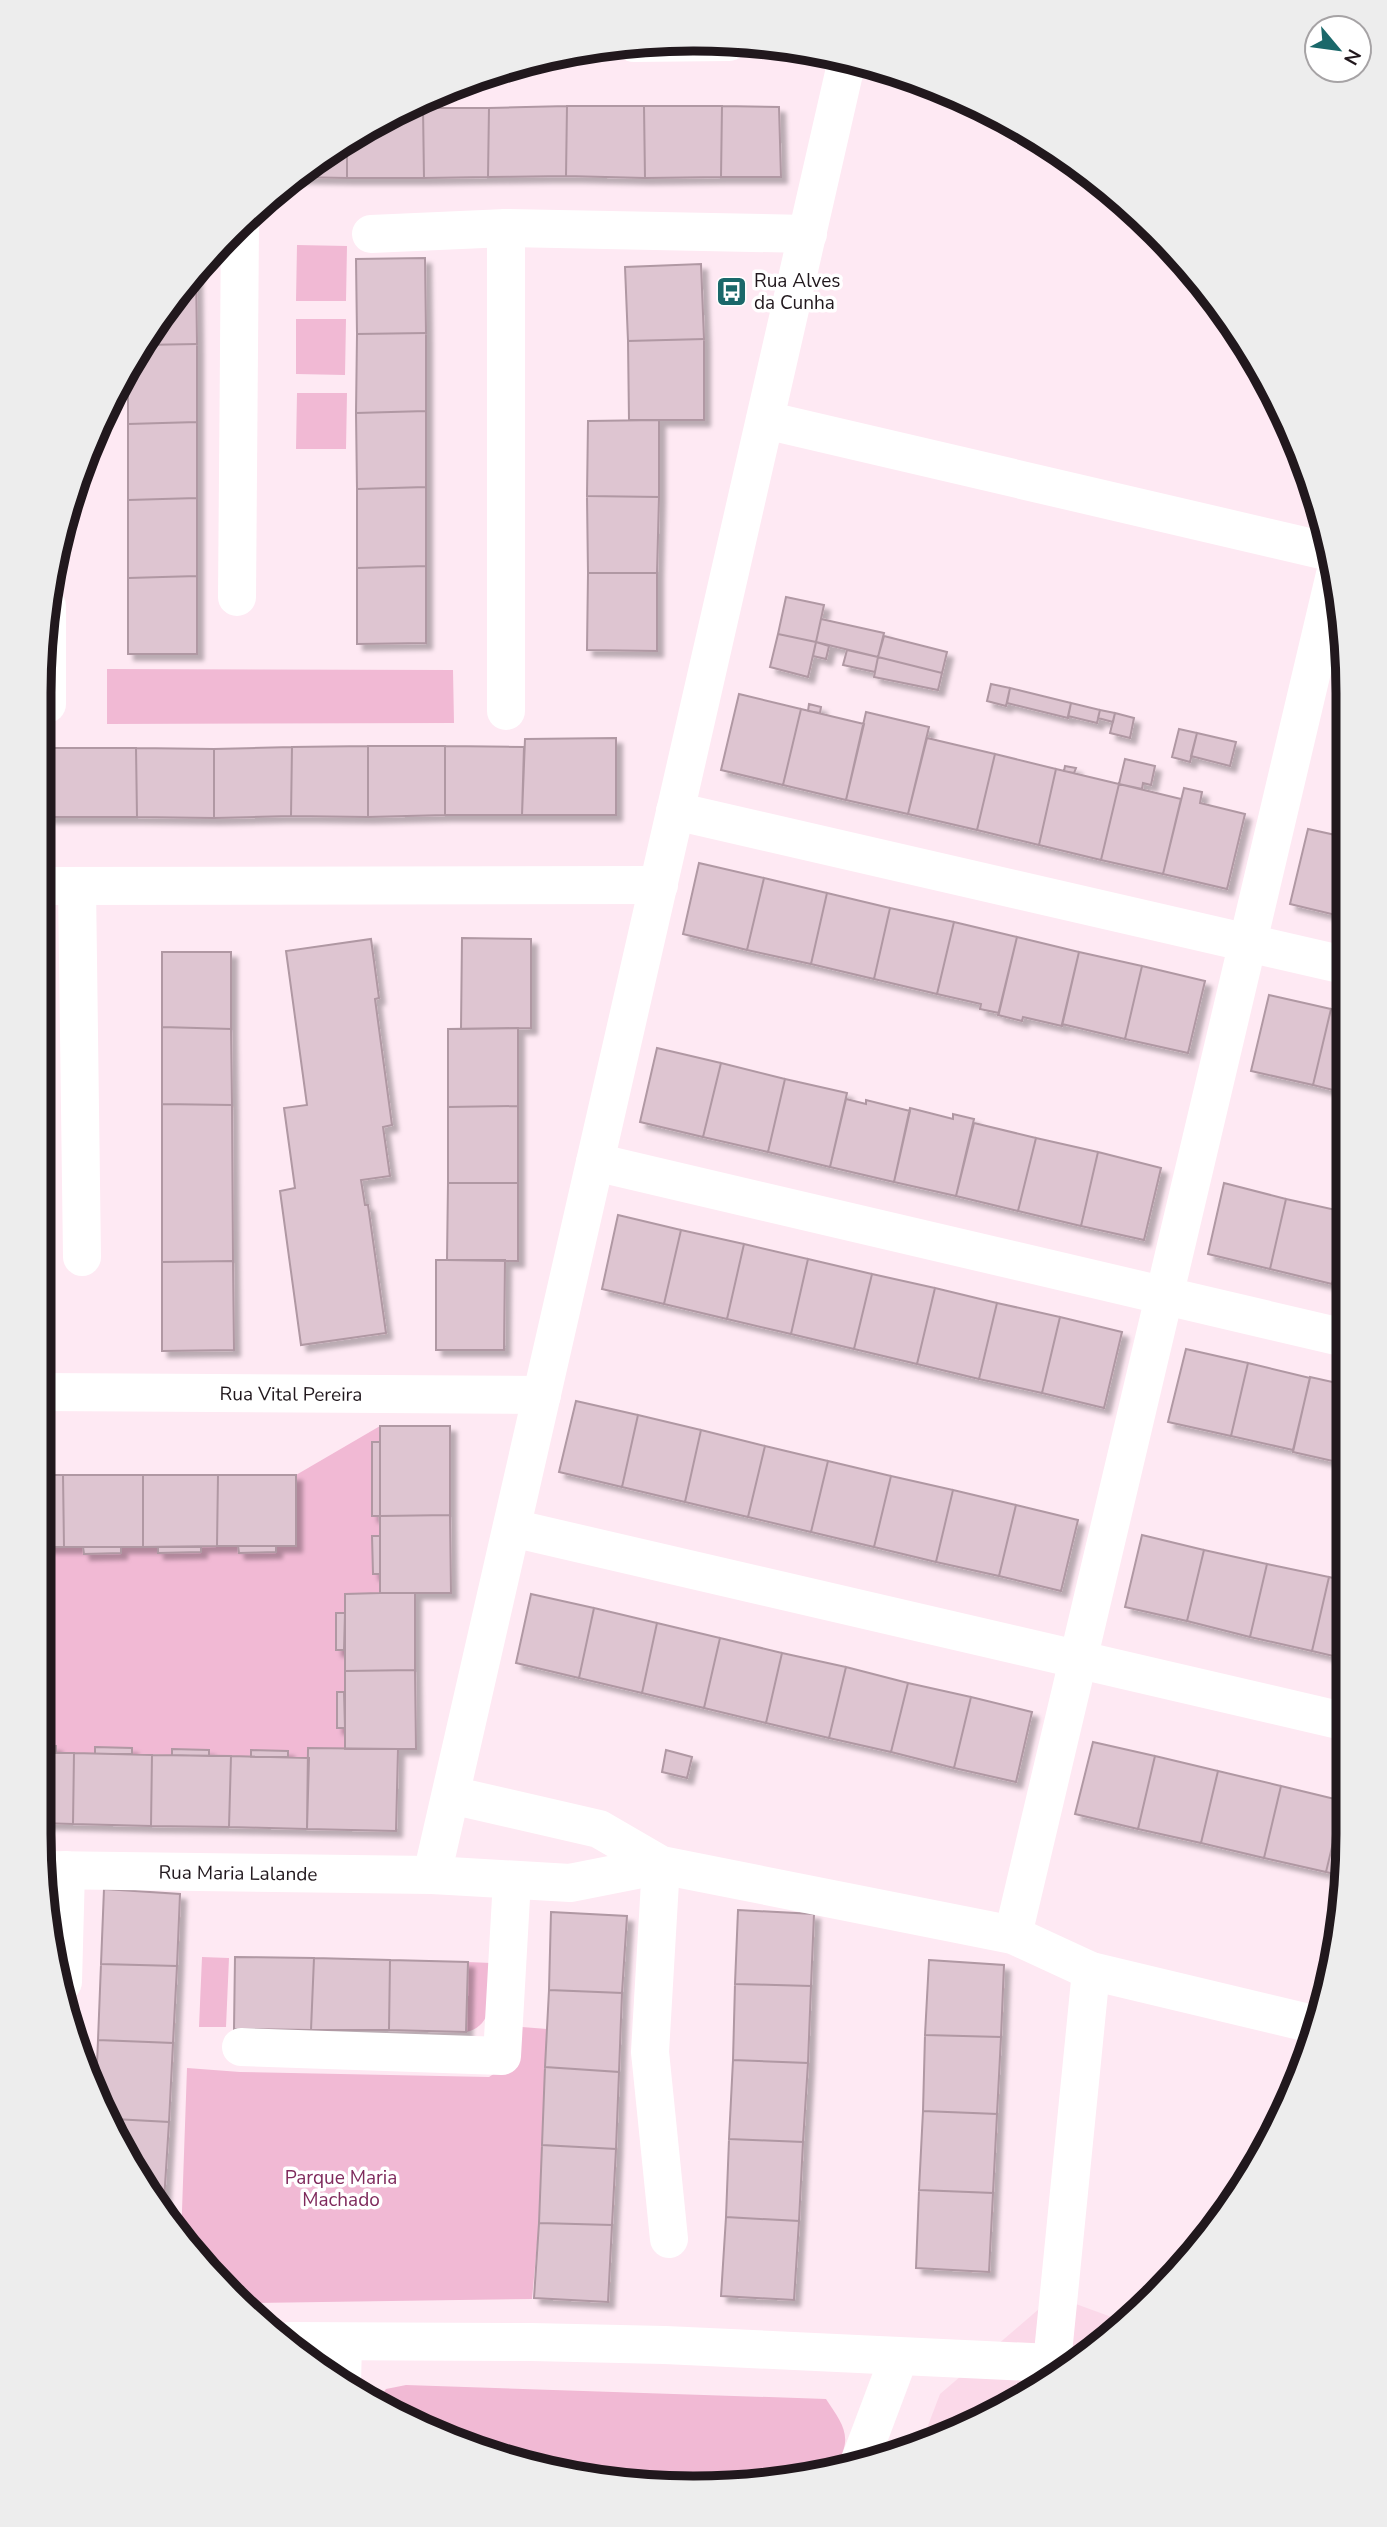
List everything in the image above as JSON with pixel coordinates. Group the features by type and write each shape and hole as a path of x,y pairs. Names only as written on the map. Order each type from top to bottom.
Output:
{"street":[{"path":"432,1875 845,69"},
{"path":"371,233 506,228 808,234"},
{"path":"506,228 506,711"},
{"path":"237,597 240,238"},
{"path":"765,420 1319,550"},
{"path":"1013,1935 1329,599"},
{"path":"675,811 1336,963"},
{"path":"51,886 659,885"},
{"path":"77,886 82,1258"},
{"path":"595,1162 1336,1336"},
{"name":"Rua Vital Pereira","path":"51,1392 542,1395"},
{"path":"512,1528 1336,1719"},
{"path":"451,1794 599,1829 661,1865 1013,1935 1091,1971 1307,2023"},
{"path":"661,1865 650,2052 669,2239"},
{"name":"Rua Maria Lalande","path":"55,1870 432,1875 570,1883 661,1865"},
{"path":"55,1870 60,1942"},
{"path":"241,2047 502,2056 512,1880"},
{"path":"300,2341 664,2345 1052,2363 1091,1971"},
{"path":"342,2372 343,2343"},
{"path":"863,2453 899,2357"}],"shaded area":[{"path":"1054,2296 1115,2318 1051,2368 1015,2390 978,2410 925,2432 940,2394"}],"green space":[{"path":"297,245 347,246 346,301 296,301"},
{"path":"296,319 346,319 345,375 296,374"},
{"path":"297,393 347,393 346,449 296,449"},
{"path":"107,669 453,670 454,723 107,724"},
{"path":"380,1426 380,1442 372,1442 380,1536 372,1537 373,1573 380,1574 380,1593 345,1594 345,1613 337,1613 336,1650 344,1650 344,1692 337,1692 337,1727 345,1728 345,1749 309,1748 309,1758 288,1757 287,1751 252,1751 251,1757 209,1756 209,1750 172,1749 172,1755 132,1754 131,1748 96,1747 95,1754 56,1753 56,1746 51,1746 51,1547 83,1547 84,1554 121,1553 121,1547 158,1547 159,1553 200,1552 201,1547 238,1546 239,1553 275,1552 276,1546 296,1546 296,1475"},
{"path":"202,1957 229,1958 226,2027 199,2027"},
{"path":"468,1962 491,1963 491,1994 483,2022 466,2032"},
{"name":"Parque Maria Machado","path":"522,2027 547,2029 539,2223 532,2299 255,2303 210,2257 182,2222 187,2068 240,2072 489,2077 510,2063"},
{"path":"406,2385 826,2399 844,2430 845,2446 839,2459 777,2471 694,2476 610,2471 568,2464 487,2442 409,2410 382,2395 386,2389"}],"building":[{"path":"567,106 566,176 488,177 489,108"},
{"path":"567,106 644,106 645,178 566,176"},
{"path":"644,106 722,106 721,177 645,178"},
{"path":"722,106 779,107 781,177 721,177"},
{"path":"430,108 489,108 488,177 424,178 423,111"},
{"path":"423,111 424,178 347,178 347,152"},
{"path":"347,152 347,178 311,177"},
{"path":"425,258 426,333 357,334 356,259"},
{"path":"701,264 704,339 628,341 625,267"},
{"path":"196,287 197,344 154,345"},
{"path":"426,333 426,411 356,413 357,334"},
{"path":"704,339 704,420 629,420 628,341"},
{"path":"197,344 197,422 128,424 128,389 154,345"},
{"path":"426,411 426,487 357,489 356,413"},
{"path":"659,420 659,497 587,496 588,421"},
{"path":"197,422 197,498 128,500 128,424"},
{"path":"426,487 426,566 357,568 357,489"},
{"path":"587,496 659,497 657,573 588,573"},
{"path":"197,498 197,576 128,578 128,500"},
{"path":"426,566 426,643 357,644 357,568"},
{"path":"588,573 657,573 657,651 587,650"},
{"path":"197,576 197,654 128,654 128,578"},
{"path":"786,597 824,605 816,642 778,634"},
{"path":"821,619 884,633 878,657 816,642"},
{"path":"778,634 816,642 808,677 770,667"},
{"path":"884,636 947,652 942,673 878,657"},
{"path":"816,642 829,646 826,659 813,656"},
{"path":"847,650 878,657 875,672 843,665"},
{"path":"878,657 942,673 938,690 874,677"},
{"path":"991,684 1010,688 1006,706 987,701"},
{"path":"1010,688 1071,703 1068,718 1007,703"},
{"path":"739,694 801,709 783,785 721,770"},
{"path":"1071,703 1100,710 1097,723 1068,716"},
{"path":"809,704 821,707 820,713 808,711"},
{"path":"801,709 864,724 846,800 783,785"},
{"path":"1100,710 1115,713 1113,722 1098,718"},
{"path":"866,712 929,727 908,814 846,800"},
{"path":"1115,713 1134,718 1130,738 1110,733"},
{"path":"1179,729 1197,733 1190,762 1172,757"},
{"path":"1197,733 1236,742 1230,766 1191,756"},
{"path":"616,738 616,815 522,815 525,739"},
{"path":"927,738 995,754 977,830 908,814"},
{"path":"368,746 445,746 445,815 368,817"},
{"path":"368,746 368,817 291,816 292,747"},
{"path":"445,746 524,747 522,815 445,815"},
{"path":"292,747 291,816 214,818 214,749"},
{"path":"51,748 136,748 137,817 51,817"},
{"path":"136,748 214,749 214,818 137,817"},
{"path":"995,754 1056,769 1039,845 977,830"},
{"path":"1125,759 1155,766 1151,785 1143,783 1142,789 1119,784"},
{"path":"1065,766 1076,768 1074,773 1064,771"},
{"path":"1056,769 1119,784 1101,860 1039,845"},
{"path":"1119,784 1181,799 1163,874 1101,860"},
{"path":"1184,788 1202,792 1200,803 1245,814 1227,889 1163,874"},
{"path":"1308,829 1336,835 1336,915 1290,904"},
{"path":"699,863 764,878 747,950 683,934"},
{"path":"764,878 827,893 811,964 747,950"},
{"path":"827,893 890,908 874,979 811,964"},
{"path":"890,908 954,922 937,994 874,979"},
{"path":"954,922 1017,937 999,1013 980,1009 981,1004 937,994"},
{"path":"1017,937 1079,952 1062,1026 1023,1017 1022,1021 998,1015"},
{"path":"462,938 531,939 531,1028 461,1029"},
{"path":"371,939 379,998 375,999 392,1125 383,1127 390,1176 361,1180 365,1205 368,1205 386,1333 301,1345 280,1191 295,1188 284,1108 307,1105 286,951"},
{"path":"162,952 231,952 231,1029 162,1027"},
{"path":"1079,952 1142,966 1125,1039 1062,1024"},
{"path":"1142,966 1205,981 1188,1053 1125,1039"},
{"path":"1269,995 1331,1009 1313,1085 1251,1071"},
{"path":"1331,1009 1336,1010 1336,1091 1313,1085"},
{"path":"162,1027 231,1029 232,1105 162,1104"},
{"path":"518,1028 518,1106 448,1107 448,1029"},
{"path":"657,1048 721,1063 703,1137 640,1122"},
{"path":"721,1063 785,1079 768,1152 703,1137"},
{"path":"785,1079 847,1093 830,1167 768,1152"},
{"path":"846,1099 866,1104 866,1100 910,1111 894,1182 830,1167"},
{"path":"162,1104 232,1105 233,1261 162,1262"},
{"path":"518,1106 518,1183 448,1183 448,1107"},
{"path":"910,1108 953,1119 953,1114 974,1119 956,1196 894,1182"},
{"path":"974,1123 1036,1138 1018,1211 956,1196"},
{"path":"1036,1138 1098,1152 1081,1226 1018,1211"},
{"path":"1098,1152 1161,1168 1144,1240 1081,1226"},
{"path":"448,1183 518,1183 518,1261 447,1260"},
{"path":"1224,1183 1286,1199 1270,1269 1208,1254"},
{"path":"1286,1199 1336,1210 1336,1267 1332,1284 1270,1269"},
{"path":"618,1215 681,1230 664,1304 602,1289"},
{"path":"681,1230 744,1244 727,1319 664,1304"},
{"path":"744,1244 808,1259 791,1334 727,1319"},
{"path":"808,1259 872,1274 854,1349 791,1334"},
{"path":"436,1260 505,1260 504,1350 436,1350"},
{"path":"233,1261 234,1350 162,1351 162,1262"},
{"path":"1336,1267 1336,1285 1332,1284"},
{"path":"872,1274 935,1288 917,1364 854,1349"},
{"path":"935,1288 997,1303 979,1379 917,1364"},
{"path":"997,1303 1060,1317 1042,1393 979,1379"},
{"path":"1060,1317 1122,1332 1104,1408 1042,1393"},
{"path":"1186,1349 1248,1363 1231,1436 1168,1422"},
{"path":"1248,1363 1310,1378 1293,1450 1231,1436"},
{"path":"1310,1377 1336,1383 1336,1462 1293,1452"},
{"path":"576,1401 638,1415 622,1487 559,1472"},
{"path":"638,1415 701,1430 685,1502 622,1487"},
{"path":"380,1426 450,1426 450,1515 380,1516"},
{"path":"701,1430 765,1446 748,1517 685,1502"},
{"path":"372,1442 380,1442 380,1516 372,1516"},
{"path":"765,1446 828,1461 811,1532 748,1517"},
{"path":"828,1461 891,1476 874,1547 811,1532"},
{"path":"51,1475 63,1475 64,1547 51,1547"},
{"path":"63,1475 143,1475 143,1547 64,1547"},
{"path":"143,1475 218,1475 217,1546 143,1547"},
{"path":"218,1475 296,1475 296,1546 217,1546"},
{"path":"891,1476 953,1490 936,1562 874,1547"},
{"path":"953,1490 1016,1505 999,1576 936,1562"},
{"path":"1016,1505 1078,1520 1061,1591 999,1576"},
{"path":"450,1515 451,1593 380,1593 380,1516"},
{"path":"1142,1535 1204,1550 1187,1621 1125,1607"},
{"path":"372,1536 380,1536 380,1574 373,1574"},
{"path":"238,1546 276,1546 276,1552 239,1553"},
{"path":"83,1547 121,1547 121,1553 84,1554"},
{"path":"158,1547 201,1547 201,1552 158,1553"},
{"path":"1204,1550 1267,1564 1250,1637 1187,1621"},
{"path":"1267,1564 1329,1577 1312,1651 1250,1637"},
{"path":"1329,1577 1336,1579 1336,1657 1312,1651"},
{"path":"415,1593 415,1670 345,1671 345,1594"},
{"path":"531,1594 594,1608 579,1678 516,1663"},
{"path":"594,1608 657,1623 642,1693 579,1678"},
{"path":"336,1613 345,1613 344,1650 336,1650"},
{"path":"657,1623 720,1638 704,1708 642,1693"},
{"path":"720,1638 782,1653 766,1723 704,1708"},
{"path":"782,1653 846,1667 829,1738 766,1723"},
{"path":"846,1667 908,1683 891,1752 829,1738"},
{"path":"415,1670 416,1749 345,1749 345,1671"},
{"path":"908,1683 971,1697 954,1768 891,1752"},
{"path":"337,1692 344,1692 345,1728 337,1728"},
{"path":"971,1697 1032,1712 1016,1782 954,1768"},
{"path":"1093,1742 1155,1756 1138,1829 1075,1814"},
{"path":"51,1746 56,1746 56,1753 51,1753"},
{"path":"95,1747 132,1748 132,1754 95,1754"},
{"path":"308,1748 398,1749 396,1831 307,1829"},
{"path":"172,1749 209,1750 209,1756 172,1755"},
{"path":"251,1750 288,1751 288,1757 251,1757"},
{"path":"666,1750 692,1757 687,1778 662,1772"},
{"path":"51,1753 74,1753 73,1824 51,1823"},
{"path":"74,1753 152,1755 151,1826 73,1824"},
{"path":"152,1755 231,1756 229,1827 151,1826"},
{"path":"231,1756 309,1758 307,1829 229,1827"},
{"path":"1155,1756 1218,1771 1201,1843 1138,1829"},
{"path":"1218,1771 1281,1786 1264,1858 1201,1843"},
{"path":"1281,1786 1336,1799 1336,1830 1326,1872 1264,1858"},
{"path":"1336,1830 1335,1874 1326,1872"},
{"path":"104,1889 180,1894 177,1966 101,1964"},
{"path":"738,1910 814,1914 811,1986 735,1984"},
{"path":"551,1912 627,1916 622,1993 549,1990"},
{"path":"235,1957 314,1958 311,2030 234,2029"},
{"path":"314,1958 390,1960 389,2030 311,2030"},
{"path":"390,1960 468,1962 466,2032 389,2030"},
{"path":"929,1960 1004,1965 1001,2037 925,2035"},
{"path":"101,1964 177,1966 173,2043 98,2040"},
{"path":"735,1984 811,1986 808,2063 733,2060"},
{"path":"549,1990 622,1993 619,2072 545,2067"},
{"path":"925,2035 1001,2037 997,2114 923,2111"},
{"path":"98,2040 173,2043 169,2122 118,2119 97,2070"},
{"path":"733,2060 808,2063 803,2142 729,2139"},
{"path":"545,2067 619,2072 616,2149 542,2145"},
{"path":"923,2111 997,2114 993,2193 919,2190"},
{"path":"118,2119 169,2122 164,2198"},
{"path":"729,2139 803,2142 799,2221 726,2217"},
{"path":"542,2145 616,2149 612,2225 539,2223"},
{"path":"919,2190 993,2193 989,2272 916,2268"},
{"path":"726,2217 799,2221 794,2300 721,2296"},
{"path":"539,2223 612,2225 608,2302 534,2298"}],"place":[{"name":"Rua Alves da Cunha","path":"731,291"}]}
